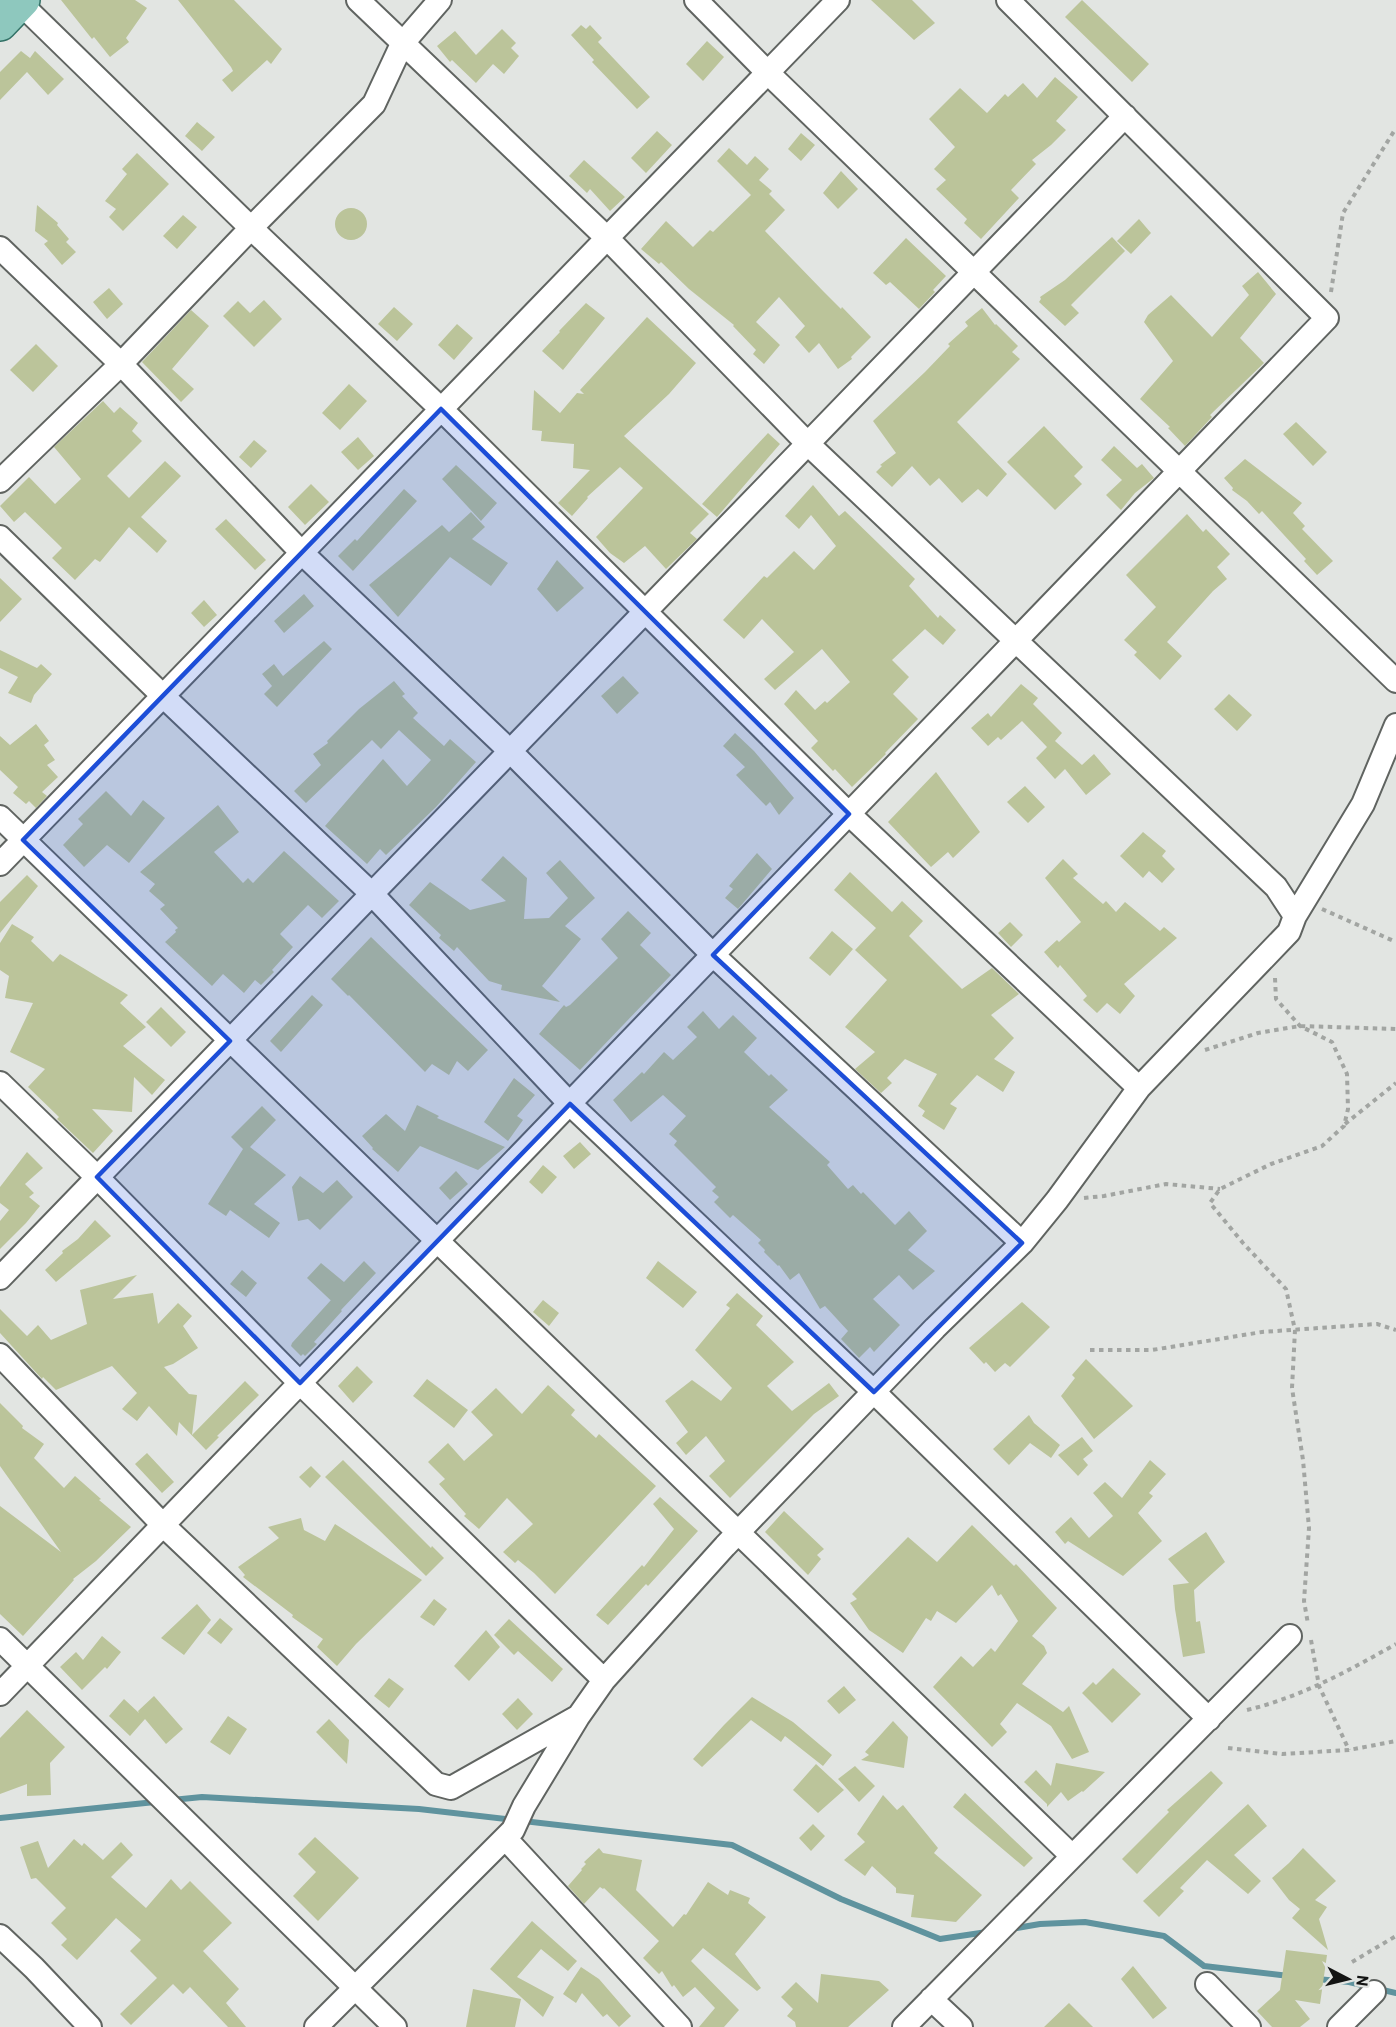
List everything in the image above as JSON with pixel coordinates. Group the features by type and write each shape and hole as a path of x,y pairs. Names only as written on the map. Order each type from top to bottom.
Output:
{"street":[{"path":"358,0 607,238 807,444 1300,908"},
{"path":"0,481 121,364 374,104 402,44 440,0"},
{"path":"696,0 768,73 1396,681"},
{"path":"0,864 838,0"},
{"path":"0,1694 1327,318 1008,0"},
{"path":"15,7 441,409 849,814 1139,1088"},
{"path":"0,1278 1125,116"},
{"path":"0,248 121,364 302,553 510,751 713,955 1022,1244"},
{"path":"0,537 163,696 372,894 570,1104 874,1392 1209,1719"},
{"path":"316,2027 509,1834 578,1717 604,1680 737,1533 1022,1244 1139,1088 1289,932 1300,908 1363,804 1396,725"},
{"path":"0,818 1072,1856"},
{"path":"0,1083 300,1383 604,1680"},
{"path":"0,1355 163,1525 436,1784 451,1788 578,1717"},
{"path":"904,2027 1290,1636"},
{"path":"0,1640 395,2027"},
{"path":"509,1834 680,2027"},
{"path":"0,1936 90,2027"},
{"path":"1207,1984 1249,2027"},
{"path":"1339,2027 1374,1992"},
{"path":"931,1999 962,2027"}],"path":[{"path":"1327,318 1343,213 1396,128"},
{"path":"1300,908 1396,942"},
{"path":"1274,972 1276,999 1300,1026 1332,1042 1347,1074 1348,1109 1344,1126"},
{"path":"1204,1050 1258,1033 1300,1026 1396,1029"},
{"path":"1348,1750 1319,1686 1304,1601 1309,1528 1303,1460 1292,1388 1295,1330 1286,1289 1210,1203 1220,1190 1271,1164 1322,1146 1396,1083"},
{"path":"1057,1200 1104,1196 1166,1184 1220,1190"},
{"path":"1090,1350 1152,1350 1262,1332 1377,1324 1396,1330"},
{"path":"1209,1719 1269,1705 1319,1686 1396,1644"},
{"path":"1228,1748 1282,1754 1348,1750 1396,1741"},
{"path":"1352,1962 1396,1936"}],"highlighted area":[{"path":"441,409 849,814 713,955 1022,1243 874,1392 570,1104 300,1383 97,1177 230,1041 23,840"}],"building":[{"path":"61,0 135,0 147,8 126,38 129,42 110,57 94,37 92,39"},
{"path":"178,0 234,0 282,49 271,64 267,60 232,92 222,80 233,71 231,67"},
{"path":"871,0 912,0 935,23 914,40"},
{"path":"1082,0 1149,64 1132,82 1065,17"},
{"path":"581,25 586,29 590,25 602,38 598,42 650,97 637,109 592,62 594,60 571,35"},
{"path":"502,29 516,43 511,48 519,56 504,74 493,64 476,83 452,60 450,62 437,46 455,31 476,55"},
{"path":"707,41 724,57 703,81 686,64"},
{"path":"21,51 30,58 35,51 64,79 48,95 27,72 0,100 0,72"},
{"path":"1055,77 1078,97 1056,121 1066,130 1032,160 1036,164 1011,190 1019,198 981,239 964,223 967,219 936,189 946,180 934,169 955,147 929,119 960,88 987,113 1005,94 1008,97 1023,83 1037,98"},
{"path":"197,122 215,137 202,151 185,136"},
{"path":"657,131 672,145 646,173 631,158"},
{"path":"801,133 815,145 801,161 788,149"},
{"path":"729,148 747,165 755,156 769,169 759,180 772,191 769,194 785,210 765,231 871,337 851,357 852,359 838,369 819,343 809,353 795,337 805,326 779,297 756,322 780,345 764,364 753,354 756,350 734,325 689,289 661,262 659,264 641,249 666,221 693,247 710,230 713,232 751,195 717,161"},
{"path":"137,153 169,184 123,231 109,217 116,209 105,201 127,174 122,169"},
{"path":"584,160 625,197 610,211 590,189 587,193 569,176"},
{"path":"841,171 858,189 838,209 823,193"},
{"path":"37,205 58,223 57,225 69,239 66,242 76,252 62,265 44,244 48,241 35,231"},
{"path":"351,208 362,213 367,224 362,235 351,240 340,235 335,224 340,213"},
{"path":"183,215 197,227 177,249 163,236"},
{"path":"1139,219 1151,233 1131,254 1117,241"},
{"path":"1112,237 1125,251 1071,305 1079,313 1065,326 1039,302 1040,297 1065,280"},
{"path":"906,238 946,276 919,309 890,282 886,285 873,273"},
{"path":"1258,272 1276,294 1240,338 1264,363 1210,415 1212,417 1185,446 1168,428 1170,427 1140,399 1173,361 1144,322 1148,315 1171,295 1212,337 1249,295 1242,286"},
{"path":"109,288 123,304 107,319 93,302"},
{"path":"264,300 282,319 254,347 223,316 238,301 250,313"},
{"path":"586,303 605,318 563,370 542,351"},
{"path":"394,307 413,324 397,341 378,324"},
{"path":"982,308 995,325 1018,346 1012,352 1020,359 957,422 1007,474 987,497 978,489 962,503 939,478 930,486 912,466 892,487 876,472 882,466 880,465 896,453 873,421 925,372 950,346 948,344 968,326 965,322"},
{"path":"191,310 209,326 172,369 194,389 181,402 142,362"},
{"path":"647,317 696,363 669,394 624,436 709,514 690,533 697,539 666,569 645,546 624,563 610,553 596,537 643,488 620,467 587,497 572,516 558,503 590,470 573,468 574,444 541,441 542,431 532,430 534,390 560,413 577,393 584,394 580,390"},
{"path":"457,324 473,338 454,360 438,345"},
{"path":"36,344 58,366 33,392 10,370"},
{"path":"349,384 367,401 340,430 322,413"},
{"path":"103,401 114,413 120,407 138,423 132,431 142,441 107,476 129,498 165,461 181,476 141,517 167,541 157,553 129,527 100,562 95,559 75,580 52,558 62,548 59,545 25,512 14,522 0,506 29,477 55,504 81,479 54,447"},
{"path":"1296,422 1327,452 1313,466 1283,434"},
{"path":"1044,426 1083,467 1074,476 1082,484 1055,510 1007,462"},
{"path":"768,433 780,444 717,517 702,504"},
{"path":"358,437 374,456 358,470 341,452"},
{"path":"254,440 267,451 251,468 239,457"},
{"path":"1114,446 1137,468 1142,464 1154,478 1135,493 1121,510 1106,495 1122,480 1101,460"},
{"path":"1245,459 1302,503 1293,513 1305,526 1302,529 1333,561 1317,575 1304,561 1306,559 1262,511 1259,514 1232,490 1233,488 1224,478"},
{"path":"456,465 497,503 481,521 442,479"},
{"path":"311,484 329,502 305,525 288,507"},
{"path":"813,485 839,516 845,511 915,579 909,586 938,618 940,615 956,630 943,645 925,629 892,660 909,677 893,694 918,719 852,787 811,748 818,741 784,704 796,690 815,710 825,701 827,703 850,682 822,649 775,690 764,679 794,652 762,619 744,639 723,620 764,576 767,578 794,551 814,570 836,546 811,515 799,529 785,516"},
{"path":"404,489 417,501 353,571 338,556 355,539 357,541"},
{"path":"471,512 485,527 472,539 508,563 491,586 450,557 398,617 369,585 442,525 449,532"},
{"path":"1187,514 1203,532 1206,529 1230,554 1217,567 1227,579 1213,591 1167,642 1182,656 1160,680 1134,655 1137,652 1124,640 1156,607 1126,575"},
{"path":"226,519 266,560 255,570 215,529"},
{"path":"557,560 584,588 557,612 537,589"},
{"path":"0,578 22,599 0,622"},
{"path":"304,594 314,606 284,633 274,621"},
{"path":"204,600 217,615 204,627 191,613"},
{"path":"324,641 332,649 277,707 264,694 272,686 262,674 274,664 283,676"},
{"path":"0,650 37,668 41,664 52,674 34,695 31,703 8,693 18,677 0,668"},
{"path":"623,676 639,693 617,714 601,696"},
{"path":"394,681 405,694 402,696 418,713 413,718 444,746 450,739 476,762 436,807 386,855 380,849 367,864 325,826 383,759 407,786 431,760 399,730 381,749 372,740 306,803 294,791 321,765 313,754 328,743 327,741 359,709"},
{"path":"1021,684 1038,698 1033,704 1062,733 1055,741 1082,765 1094,754 1111,774 1086,795 1065,769 1055,779 1036,758 1047,747 1022,721 1001,740 998,737 988,746 971,728 988,713 991,717"},
{"path":"1229,694 1252,715 1237,731 1214,709"},
{"path":"36,724 49,741 44,745 55,760 47,765 58,777 42,792 47,796 36,808 29,801 26,804 13,793 18,787 0,770 0,736 10,745"},
{"path":"735,733 754,751 794,798 779,815 770,802 766,806 736,775 745,767 723,746"},
{"path":"936,772 980,832 953,858 948,852 931,867 888,822"},
{"path":"1025,786 1045,807 1028,823 1007,802"},
{"path":"106,791 131,816 143,800 165,818 129,863 107,845 84,867 63,845 83,824 78,819"},
{"path":"218,805 239,832 214,852 243,883 248,878 253,883 284,851 339,901 322,918 308,905 280,934 293,947 261,985 255,980 244,993 223,974 212,986 165,942 178,928 160,909 165,905 149,891 155,884 140,872"},
{"path":"1143,832 1166,851 1162,856 1175,869 1162,883 1149,871 1143,878 1120,856"},
{"path":"757,853 772,869 738,909 725,898 733,889 729,886"},
{"path":"503,856 527,878 524,919 549,918 568,898 546,873 560,860 595,898 565,926 581,939 542,986 560,1002 501,990 502,985 489,981 457,947 454,951 439,938 441,935 409,905 430,882 470,910 506,901 481,880"},
{"path":"1063,859 1078,874 1073,878 1103,904 1106,901 1116,912 1125,902 1160,931 1164,927 1177,938 1124,984 1135,996 1120,1014 1107,1003 1097,1013 1083,1000 1087,996 1060,965 1058,968 1044,952 1081,922 1045,878"},
{"path":"850,872 892,912 902,901 923,921 909,936 962,989 992,968 1019,994 991,1015 1014,1038 994,1059 1015,1072 1003,1092 977,1075 950,1104 957,1108 944,1130 922,1116 925,1111 918,1106 937,1074 905,1059 887,1078 892,1083 881,1093 855,1069 875,1052 845,1027 887,980 855,950 876,928 834,890"},
{"path":"27,875 38,886 0,933 0,902"},
{"path":"628,911 651,933 640,945 671,975 580,1070 539,1034 564,1005 566,1007 570,1005 618,958 601,939"},
{"path":"1010,922 1023,935 1011,947 998,933"},
{"path":"12,924 34,937 31,941 53,962 60,954 128,995 120,1003 146,1027 123,1046 165,1080 152,1095 134,1077 132,1112 92,1109 113,1131 93,1153 28,1087 45,1069 10,1052 33,1003 5,998 9,976 0,970 0,943"},
{"path":"832,931 853,949 830,976 809,958"},
{"path":"371,937 488,1050 468,1071 457,1061 449,1075 432,1064 425,1072 331,979"},
{"path":"312,995 323,1005 281,1052 270,1041"},
{"path":"161,1007 186,1032 171,1047 146,1022"},
{"path":"703,1011 719,1029 733,1015 757,1038 744,1052 769,1076 771,1074 788,1090 769,1107 830,1162 827,1165 848,1189 853,1185 861,1194 863,1192 895,1225 909,1211 927,1231 908,1250 935,1271 913,1290 899,1275 873,1299 900,1325 874,1352 870,1347 859,1358 841,1339 848,1331 825,1306 820,1309 799,1273 790,1280 779,1265 764,1252 765,1250 758,1243 761,1240 733,1215 730,1218 714,1202 719,1197 712,1191 716,1187 674,1145 677,1141 669,1134 686,1116 663,1095 631,1122 613,1100 642,1072 644,1074 664,1052 673,1060 697,1037 687,1027"},
{"path":"514,1078 535,1095 517,1116 523,1120 508,1141 484,1122"},
{"path":"417,1105 439,1116 437,1118 505,1147 478,1170 420,1146 398,1172 372,1149 362,1136 386,1114 405,1131"},
{"path":"262,1106 276,1120 250,1147 286,1175 254,1204 280,1223 269,1238 230,1210 226,1216 208,1204 243,1149 231,1137"},
{"path":"580,1142 591,1154 574,1169 563,1156"},
{"path":"27,1152 43,1168 25,1184 34,1193 29,1197 40,1206 0,1249 0,1221 9,1210 0,1203 0,1187"},
{"path":"543,1165 557,1177 542,1194 529,1182"},
{"path":"456,1171 468,1184 450,1200 439,1188"},
{"path":"300,1176 323,1193 337,1180 353,1197 320,1230 308,1219 298,1221 292,1187"},
{"path":"95,1220 111,1236 56,1282 45,1270"},
{"path":"364,1261 376,1273 341,1310 307,1278 321,1263 344,1282"},
{"path":"658,1261 697,1292 683,1308 646,1278"},
{"path":"242,1270 257,1283 246,1297 230,1284"},
{"path":"137,1275 113,1299 153,1293 158,1324 178,1303 192,1316 183,1326 198,1348 164,1367 189,1394 197,1395 192,1435 245,1381 259,1395 206,1450 179,1422 177,1436 149,1406 137,1421 122,1409 137,1393 112,1366 56,1390 43,1377 42,1379 0,1333 0,1309 27,1336 38,1325 51,1340 87,1324 80,1290"},
{"path":"737,1293 763,1316 756,1325 794,1362 767,1386 792,1411 829,1383 839,1396 814,1414 730,1498 709,1476 725,1461 706,1436 686,1455 676,1443 688,1432 665,1401 692,1380 721,1401 732,1388 695,1350 730,1308 726,1305"},
{"path":"331,1300 342,1311 314,1342 317,1344 305,1356 303,1354 301,1356 291,1346 292,1343"},
{"path":"543,1300 559,1313 549,1326 533,1312"},
{"path":"1022,1302 1050,1327 1010,1367 1005,1363 995,1372 969,1348"},
{"path":"1086,1359 1133,1406 1094,1439 1061,1396 1075,1378 1072,1375"},
{"path":"357,1366 373,1382 353,1403 338,1386"},
{"path":"427,1379 468,1410 454,1428 413,1396"},
{"path":"548,1385 575,1410 571,1415 596,1438 599,1434 656,1486 555,1594 518,1560 515,1563 503,1552 533,1524 507,1498 479,1529 464,1516 466,1514 439,1484 445,1479 428,1462 448,1443 464,1461 493,1435 471,1412 496,1388 522,1414"},
{"path":"0,1403 23,1426 22,1428 44,1444 34,1458 64,1488 75,1476 131,1527 96,1561 73,1579 23,1636 0,1614 0,1506 61,1552 0,1466"},
{"path":"1029,1415 1034,1423 1060,1445 1051,1458 1030,1443 1009,1465 993,1449"},
{"path":"1082,1437 1093,1451 1083,1459 1088,1465 1078,1476 1058,1455"},
{"path":"147,1453 174,1482 162,1493 135,1464"},
{"path":"343,1460 431,1548 432,1546 444,1558 426,1576 325,1477"},
{"path":"1150,1460 1166,1474 1149,1493 1153,1496 1138,1513 1162,1541 1123,1576 1068,1541 1065,1544 1055,1532 1071,1517 1089,1538 1113,1516 1093,1493 1105,1482 1122,1498"},
{"path":"311,1466 321,1476 310,1488 299,1477"},
{"path":"660,1497 698,1531 648,1586 646,1584 608,1625 596,1615 642,1565 644,1567 674,1529 653,1504"},
{"path":"784,1511 824,1549 817,1555 821,1559 808,1575 765,1532"},
{"path":"301,1518 304,1530 325,1541 335,1524 422,1580 356,1644 337,1666 317,1647 323,1639 243,1577 245,1575 238,1567 279,1538 268,1527"},
{"path":"972,1525 1014,1566 1016,1564 1057,1608 1032,1636 1044,1646 1047,1653 1022,1684 1063,1712 1069,1706 1089,1752 1072,1759 1051,1726 1017,1703 1000,1724 1007,1732 992,1747 933,1687 961,1656 973,1667 991,1648 995,1652 1018,1621 1001,1594 998,1596 992,1585 956,1623 937,1611 931,1621 926,1618 903,1653 869,1630 850,1603 857,1599 852,1594 908,1537 937,1562"},
{"path":"1206,1532 1225,1562 1194,1590 1196,1622 1200,1621 1205,1653 1183,1657 1173,1585 1189,1583 1168,1559"},
{"path":"434,1599 447,1609 434,1626 420,1617"},
{"path":"197,1604 211,1620 184,1655 161,1638"},
{"path":"220,1618 233,1629 221,1644 207,1633"},
{"path":"509,1619 563,1669 552,1682 518,1651 514,1655 494,1635"},
{"path":"486,1630 500,1647 469,1681 454,1666"},
{"path":"102,1636 121,1652 107,1669 105,1667 82,1690 60,1667 76,1652 83,1660"},
{"path":"1113,1668 1141,1694 1112,1723 1082,1693 1093,1682 1096,1685"},
{"path":"389,1678 404,1689 389,1708 374,1696"},
{"path":"844,1686 856,1700 839,1714 827,1701"},
{"path":"154,1696 183,1729 166,1744 145,1719 130,1736 109,1716 124,1699 139,1713 138,1711"},
{"path":"752,1697 793,1722 832,1755 823,1766 785,1736 781,1742 751,1720 702,1767 693,1759"},
{"path":"518,1698 533,1714 517,1730 502,1714"},
{"path":"27,1710 65,1747 50,1763 51,1795 27,1796 27,1784 0,1794 0,1738"},
{"path":"228,1716 247,1729 230,1755 210,1742"},
{"path":"329,1719 349,1740 347,1764 316,1732"},
{"path":"893,1721 908,1737 904,1768 861,1760 869,1755 865,1752"},
{"path":"1056,1763 1105,1772 1083,1792 1068,1801 1061,1792 1047,1807 1047,1804 1024,1782 1036,1770 1051,1786"},
{"path":"816,1764 844,1790 818,1813 793,1790"},
{"path":"855,1766 875,1786 859,1802 838,1779"},
{"path":"1211,1771 1223,1783 1137,1874 1122,1859 1169,1812 1167,1810"},
{"path":"965,1793 1033,1858 1024,1867 953,1807"},
{"path":"883,1795 897,1810 903,1805 938,1848 934,1853 982,1895 956,1922 911,1917 914,1895 896,1893 896,1888 872,1866 865,1876 844,1860 865,1842 857,1834"},
{"path":"1248,1804 1267,1826 1234,1855 1261,1881 1248,1894 1207,1860 1180,1888 1184,1891 1159,1917 1143,1901"},
{"path":"813,1824 825,1836 811,1851 799,1838"},
{"path":"315,1837 359,1878 318,1921 293,1896 316,1872 298,1854"},
{"path":"74,1839 82,1846 84,1843 103,1860 121,1842 133,1855 111,1877 146,1908 171,1879 181,1890 190,1881 232,1923 203,1951 239,1989 226,2003 246,2027 228,2027 190,1987 183,1994 173,1984 131,2025 120,2014 157,1978 130,1951 141,1940 116,1918 77,1960 61,1945 67,1939 51,1923 66,1908 36,1878 31,1879 20,1847 38,1841 48,1868"},
{"path":"599,1848 603,1853 642,1860 636,1890 673,1927 684,1914 686,1915 708,1882 728,1895 730,1890 750,1898 748,1903 766,1917 735,1954 761,1988 757,1991 703,1948 691,1961 739,2010 724,2027 699,2027 715,2008 695,1987 683,1997 674,1985 672,1987 662,1971 659,1974 643,1958 659,1941 604,1888 600,1887 584,1904 568,1886 586,1864 584,1862"},
{"path":"1303,1848 1336,1881 1315,1900 1327,1907 1319,1919 1328,1950 1292,1918 1300,1909 1289,1900 1272,1878"},
{"path":"532,1921 577,1961 568,1971 541,1949 517,1977 554,1997 543,2017 490,1969"},
{"path":"1286,1950 1327,1955 1320,2004 1295,2000 1310,2019 1300,2027 1272,2027 1257,2011 1280,1990"},
{"path":"1133,1966 1167,2008 1153,2019 1121,1979"},
{"path":"581,1967 599,1979 631,2016 619,2027 607,2014 603,2017 582,1993 576,2003 563,1994"},
{"path":"821,1974 879,1981 889,1990 848,2027 796,2027 795,2022 787,2016 793,2009 781,1997 796,1982 818,2003"},
{"path":"473,1989 521,1999 515,2027 466,2027"},
{"path":"1069,2003 1093,2027 1044,2027"}],"waterway":[{"path":"172,1800 202,1797 419,1809 732,1845 841,1899 940,1939 987,1932"},
{"path":"0,1818 155,1802"},
{"path":"1011,1929 1040,1924 1085,1922 1164,1936 1204,1966 1289,1976"},
{"path":"1317,1979 1349,1982 1396,1993"}]}
